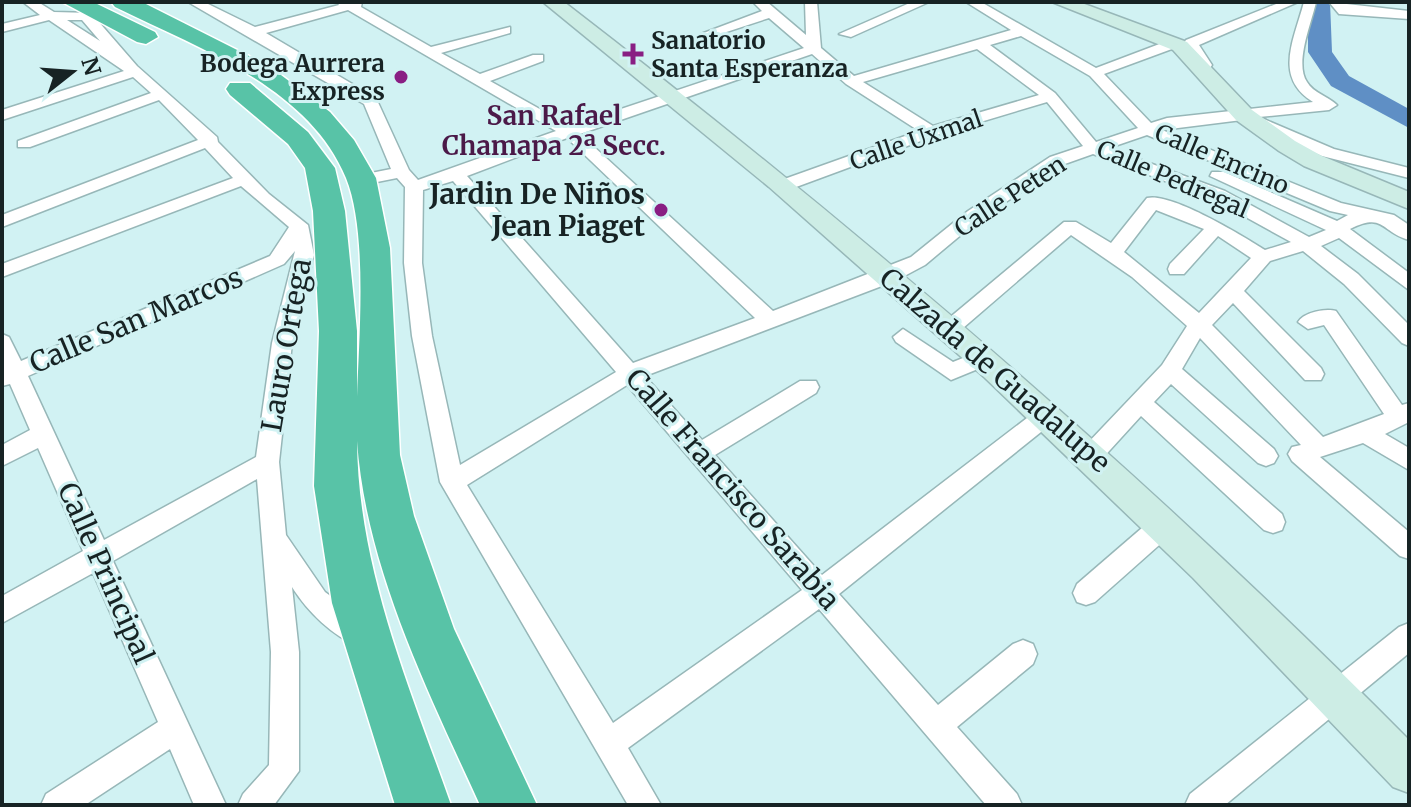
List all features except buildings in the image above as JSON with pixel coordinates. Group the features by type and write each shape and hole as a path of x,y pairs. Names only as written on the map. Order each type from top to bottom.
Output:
{"highway":[{"path":"123,2 232,56 301,101 329,126 351,155 392,179 367,201 377,319 381,470 409,583 509,805"},
{"path":"62,9 214,69 298,138 320,168 329,211 335,298 336,486 356,603 423,805"}],"street":[{"name":"Lauro Ortega","path":"29,2 62,9 211,140 271,208 299,225 305,255 282,343 267,462 285,652 284,771 254,805"},
{"path":"194,2 254,32 371,101 413,263 422,336 452,482 645,805"},
{"path":"254,32 346,4 366,2"},
{"name":"Calzada de Guadalupe","path":"552,2 677,98 1048,414 1166,523 1336,693 1409,771"},
{"path":"759,2 851,81 931,132"},
{"path":"811,2 814,49"},
{"path":"846,34 923,2"},
{"name":"Calle Encino","path":"972,2 1095,73 1149,130 1336,207 1388,219 1409,234"},
{"path":"1061,2 1175,43 1244,115 1313,161 1409,201"},
{"path":"1202,69 1205,65 1191,43 1292,2"},
{"name":"Calle Peten","path":"452,482 632,372 768,318 888,276 918,261 974,215 1056,161 1167,123 1329,105 1299,82 1295,71 1310,2"},
{"path":"346,4 569,132 768,318"},
{"path":"1337,6 1409,15"},
{"path":"2,28 62,9"},
{"path":"708,34 773,12"},
{"path":"428,52 505,30"},
{"path":"851,81 1024,31"},
{"path":"1095,73 1175,43"},
{"name":"Calle Pedregal","path":"979,44 1050,96 1093,148 1219,195 1307,243 1351,279 1409,338"},
{"path":"392,179 457,175 569,132 677,98 814,49"},
{"path":"478,80 538,58"},
{"path":"2,115 134,72"},
{"path":"24,144 162,94"},
{"name":"Calle Uxmal","path":"782,186 931,132 1050,96"},
{"path":"1244,115 1328,153 1409,173"},
{"path":"2,221 211,140"},
{"name":"Calle Francisco Sarabia","path":"457,175 632,372 1006,805"},
{"path":"1218,176 1337,228 1409,283"},
{"path":"2,271 245,179"},
{"name":"Calle Pedregal","path":"1115,251 1153,202 1216,227 1263,257"},
{"path":"1092,454 1142,404 1170,371 1198,325 1263,257 1330,237 1337,228 1368,213"},
{"name":"Calle San Marcos","path":"9,376 277,260 290,245 299,225"},
{"path":"949,329 1070,226 1115,251 1198,325 1309,451 1409,548"},
{"path":"1177,269 1216,227"},
{"path":"305,255 335,298"},
{"path":"1233,291 1313,374"},
{"path":"1309,451 1365,433 1404,415 1319,319"},
{"path":"903,337 951,372 983,358"},
{"name":"Calle Principal","path":"2,342 9,376 44,434 210,805"},
{"path":"1170,371 1266,456"},
{"path":"700,452 808,387"},
{"path":"1142,404 1273,522"},
{"path":"610,743 821,592 1048,414"},
{"path":"1365,433 1409,460"},
{"path":"2,456 44,434"},
{"path":"2,610 267,462"},
{"path":"1086,593 1166,523"},
{"path":"274,537 316,601 369,641"},
{"path":"1201,805 1409,636"},
{"path":"936,725 1023,654"},
{"path":"57,805 176,728"}],"waterway":[{"path":"1319,2 1322,21 1317,39 1320,52 1340,81 1409,120"}],"place":[{"name":"Sanatorio Santa Esperanza","path":"633,54"},
{"name":"Bodega Aurrera Express","path":"401,77"},
{"name":"Jardin De Niños Jean Piaget","path":"661,210"}],"district":[{"name":"San Rafael Chamapa 2ª Secc.","path":"554,130"}]}
